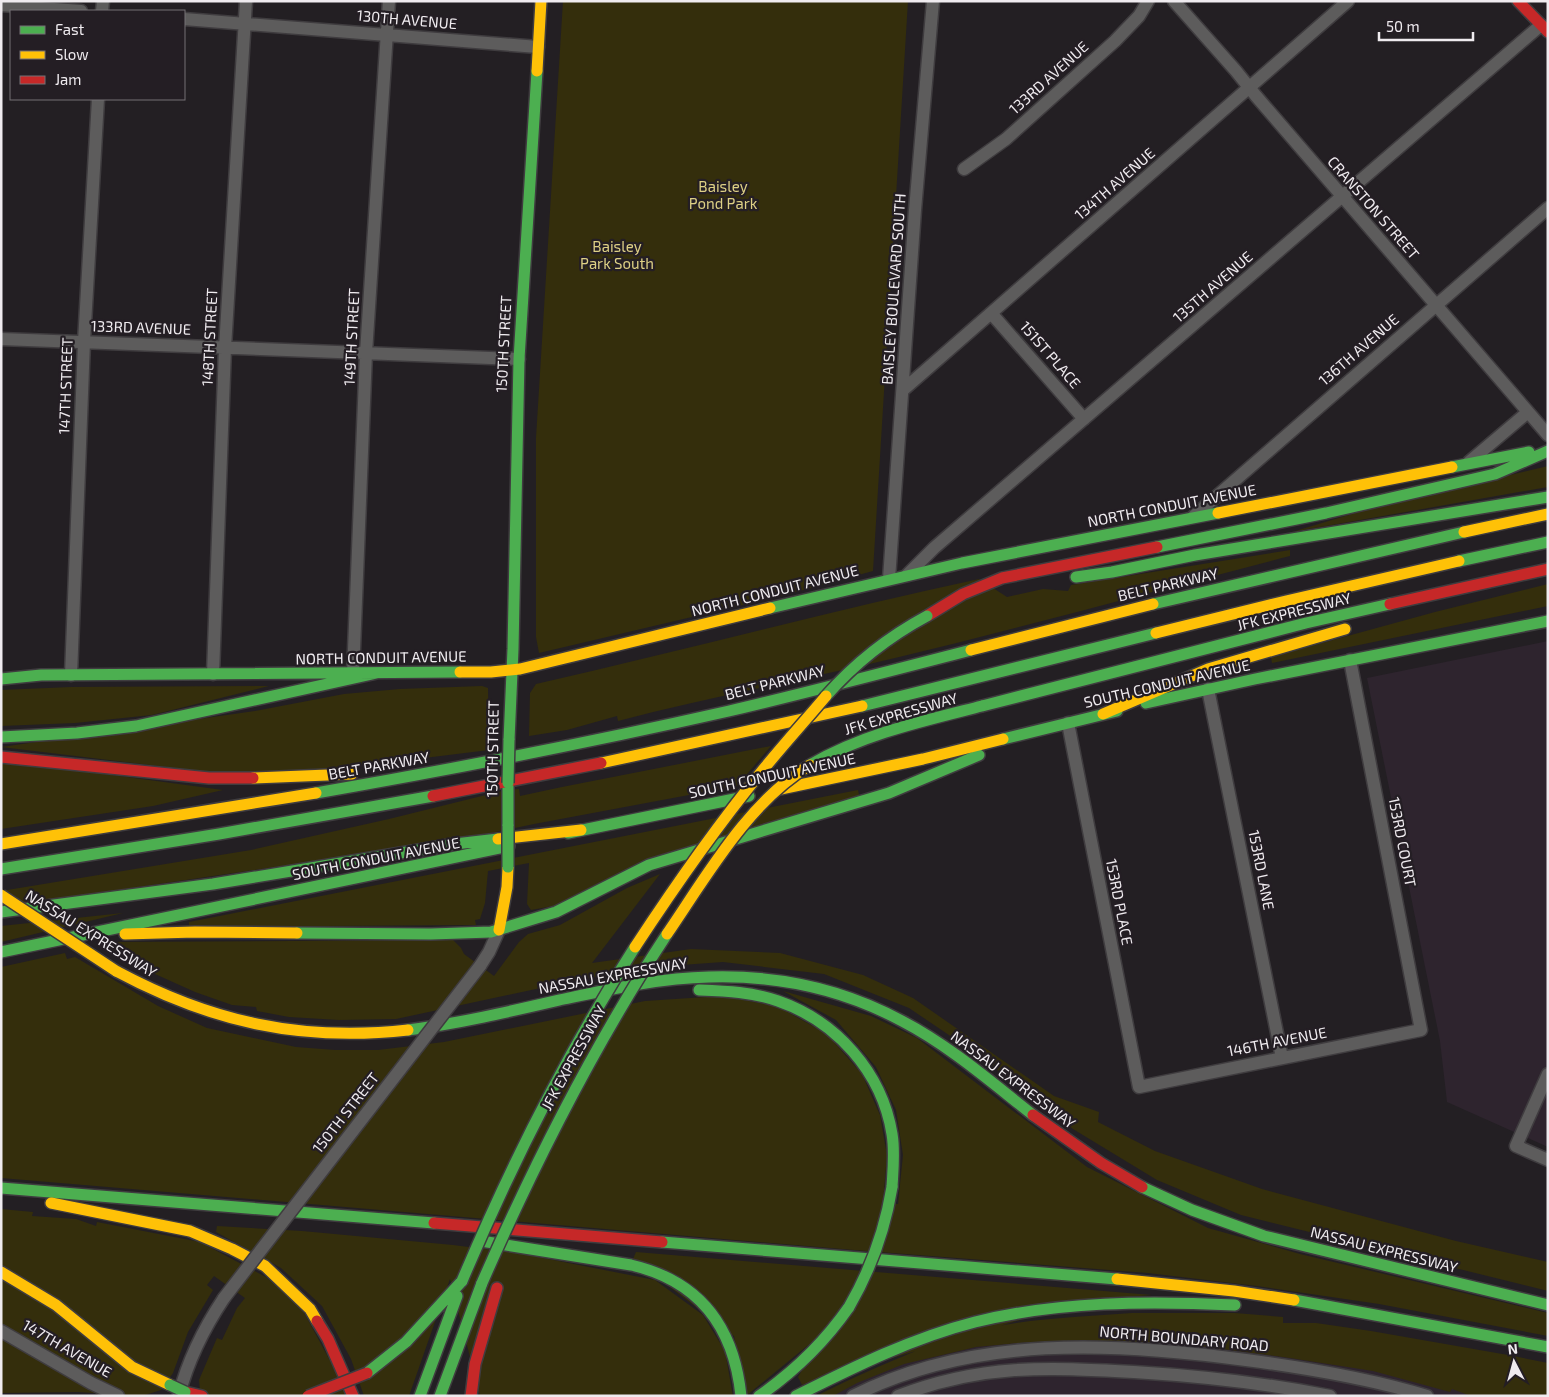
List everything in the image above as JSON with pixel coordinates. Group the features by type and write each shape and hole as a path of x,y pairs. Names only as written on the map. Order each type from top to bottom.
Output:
{"main road":[{"name":"150TH STREET","path":"499,930 508,867 509,740 519,359 541,1"},
{"path":"1518,1 1544,29"},
{"path":"927,616 958,594 1002,578 1334,512 1495,474 1548,450"},
{"name":"NORTH CONDUIT AVENUE","path":"1,679 41,675 378,674 512,670 907,575 1548,450"},
{"path":"927,616 970,598 991,592 1060,579 1112,572 1194,555 1548,497"},
{"name":"BELT PARKWAY","path":"1,844 180,817 468,765 715,714 1200,593 1548,514"},
{"path":"1,869 219,834 486,785 765,728 914,694 1289,600 1548,542"},
{"path":"1413,611 1548,570"},
{"name":"JFK EXPRESSWAY","path":"440,1396 482,1283 544,1145 587,1064 622,1004 684,908 732,842 770,796 805,768 850,744 885,731 1306,623 1548,570"},
{"name":"JFK EXPRESSWAY","path":"420,1396 462,1281 501,1191 558,1077 626,961 680,879 762,771 825,697 871,652 889,638 927,616"},
{"name":"SOUTH CONDUIT AVENUE","path":"1,952 71,936 450,860 581,830 868,772 1208,689 1548,621"},
{"path":"1103,714 1208,668 1352,627"},
{"path":"1,737 87,733 136,726 378,674"},
{"path":"71,936 195,932 431,934 474,933 499,930 556,912 649,865 828,812 908,786 1026,734"},
{"path":"1,757 209,778 280,778 468,765"},
{"path":"1,912 213,884 455,844 581,830"},
{"path":"78,868 219,834"},
{"name":"NASSAU EXPRESSWAY","path":"1,896 116,971 154,991 207,1012 261,1026 317,1033 362,1034 408,1030 632,985 697,976 766,978 811,986 833,992 882,1011 936,1041 1081,1150 1138,1185 1179,1205 1221,1222 1264,1236 1548,1305"},
{"path":"687,990 736,992 777,1001 813,1018 846,1043 868,1071 878,1090 886,1112 893,1142 892,1187 887,1216 880,1244 865,1280 849,1307 817,1349 791,1373 759,1396"},
{"path":"541,1004 673,991"},
{"path":"509,1256 587,1064"},
{"path":"1,1188 1144,1281 1294,1299 1548,1347"},
{"path":"1,1192 190,1231 265,1266 310,1309 328,1339 353,1396"},
{"path":"215,1205 369,1228 433,1234"},
{"path":"469,1239 637,1266 673,1280 703,1304 720,1325 736,1361 741,1396"},
{"path":"1,1272 56,1305 132,1367 185,1392 202,1396"},
{"path":"471,1396 475,1364 501,1276"},
{"path":"308,1396 367,1373 384,1362 438,1309 462,1281"},
{"path":"796,1396 914,1342 946,1330 989,1318 1043,1310 1099,1305 1187,1303 1252,1306 1412,1321"}],"street":[{"name":"148TH STREET","path":"213,674 225,348 246,1"},
{"name":"149TH STREET","path":"353,674 366,353 389,1"},
{"name":"BAISLEY BOULEVARD SOUTH","path":"889,579 915,210 933,1"},
{"name":"133RD AVENUE","path":"964,169 1006,139 1115,41 1139,16 1148,1"},
{"name":"CRANSTON STREET","path":"1174,1 1548,436"},
{"name":"134TH AVENUE","path":"903,390 1250,89 1348,1"},
{"path":"1,5 68,10"},
{"name":"130TH AVENUE","path":"185,19 538,47"},
{"name":"135TH AVENUE","path":"907,575 934,548 1342,197 1544,29"},
{"name":"147TH STREET","path":"71,675 84,342 98,100"},
{"name":"136TH AVENUE","path":"1192,518 1435,304 1548,208"},
{"name":"151ST PLACE","path":"991,313 1084,419"},
{"name":"133RD AVENUE","path":"1,339 519,359"},
{"path":"1465,466 1528,412"},
{"name":"153RD COURT","path":"1350,660 1421,1030"},
{"path":"1,672 41,675"},
{"name":"153RD LANE","path":"1208,689 1282,1058"},
{"name":"153RD PLACE","path":"1068,723 1139,1087"},
{"name":"150TH STREET","path":"179,1396 193,1355 210,1320 224,1298 480,966 499,930"},
{"name":"146TH AVENUE","path":"1139,1087 1421,1030"},
{"path":"1548,1074 1516,1146 1548,1160"},
{"name":"147TH AVENUE","path":"1,1331 91,1383 118,1396"},
{"name":"NORTH BOUNDARY ROAD","path":"852,1396 908,1372 960,1358 1018,1350 1101,1347 1174,1352 1269,1363 1364,1379 1427,1396"},
{"path":"898,1396 970,1374 1011,1369 1045,1368 1202,1376 1330,1396"}],"shaded area":[{"path":"1548,641 1548,1147 1447,1102 1440,1041 1367,678"},
{"path":"1093,1322 1548,1380 1548,1396 827,1396 881,1367"}],"green space":[{"name":"Baisley Pond Park","path":"563,1 908,1 873,571 785,595 539,653 536,637 536,438"},
{"path":"1548,466 1548,487 1292,532 1375,507"},
{"path":"1290,550 1290,556 895,658 618,721 617,716 567,730 529,736 530,693 536,684 979,579 1007,597 1043,589 1068,591 1071,585"},
{"path":"1548,584 1548,606 1272,663 1271,657 1435,612"},
{"path":"269,686 152,715 75,723 1,726 1,690 71,687"},
{"path":"482,686 488,688 489,750 304,771 208,772 1,747 255,711 344,694 400,689"},
{"path":"771,746 737,786 453,841 1,907 1,891 251,850 506,790 519,789 520,796"},
{"path":"1,760 223,790 153,806 1,829"},
{"path":"858,790 859,795 559,905 531,910 527,904 529,863 488,871 485,903 480,919 475,920 476,925 189,927 189,922"},
{"path":"660,874 592,963 691,949 780,953 863,975 913,998 1054,1096 1099,1112 1098,1122 1155,1151 1262,1189 1456,1241 1548,1262 1548,1291 1241,1215 1157,1180 1073,1129 974,1052 909,1008 824,974 723,962 667,966 578,980 396,1019 339,1020 289,1017 257,1011 256,1007 232,1005 195,992 135,965 110,950 115,948 112,942 453,940 464,954 494,976 519,942 528,934 560,925 627,888"},
{"path":"123,913 1,942 1,926"},
{"path":"65,953 67,959 75,957 158,1006 207,1028 296,1047 335,1050 378,1050 444,1042 645,1001 721,996 777,1006 827,1034 862,1074 880,1115 887,1155 883,1203 898,1204 903,1155 896,1110 876,1067 836,1020 783,991 871,1016 917,1038 1087,1167 1208,1228 1300,1254 1548,1313 1548,1336 1379,1304 1257,1286 1148,1273 1,1178 1,967"},
{"path":"1,1209 33,1212 32,1216 76,1219 96,1226 97,1222 200,1242 266,1277 300,1305 349,1396 202,1396 199,1380 217,1338 222,1340 237,1308 245,1298 214,1276 207,1285 213,1290 188,1332 173,1373 161,1390 142,1396 78,1392 1,1393"},
{"path":"217,1226 302,1231 453,1245 523,1254 655,1280 703,1315 725,1351 733,1396 480,1396 450,1279 409,1396 364,1396 351,1359 322,1306 281,1268 216,1232"},
{"path":"636,1252 1152,1295 1087,1300 802,1385 798,1377 823,1333 746,1396 734,1336 633,1259"},
{"path":"1132,1313 1235,1313 1283,1317 1283,1323 1316,1323 1508,1355 1548,1363 1548,1396 1471,1396 1452,1389 1450,1392 1373,1371 1177,1343 1082,1341 1030,1342 976,1347 904,1364 857,1383 833,1396 816,1396 896,1359 980,1330 1036,1320"}],"traffic: fast":[{"path":"509,740 513,649 519,359 537,71"},
{"path":"1157,547 1326,513 1495,474 1548,451"},
{"path":"1452,467 1529,452"},
{"path":"1076,577 1112,572 1195,555 1548,497"},
{"path":"770,608 962,563 1218,513"},
{"path":"1153,604 1464,532"},
{"path":"1459,561 1548,542"},
{"path":"982,706 1306,623 1390,604"},
{"path":"826,696 873,652 927,616"},
{"path":"1146,703 1255,679 1548,621"},
{"path":"862,706 1156,633"},
{"path":"316,793 523,755 729,711 971,650"},
{"path":"1,679 41,675 460,672"},
{"path":"1,737 77,733 136,726 377,673"},
{"path":"810,765 830,754 872,737 916,723 982,706"},
{"path":"1003,739 1117,711"},
{"path":"508,783 509,740"},
{"path":"297,933 431,934 491,932 556,912 649,865 889,793 979,755"},
{"path":"508,783 508,826"},
{"path":"1,869 219,834 433,796"},
{"path":"568,833 749,796"},
{"path":"508,826 508,867"},
{"path":"1,912 213,884 455,844 498,839"},
{"path":"1,952 509,846"},
{"path":"482,1283 523,1193 590,1061 667,934"},
{"path":"462,1281 500,1195 541,1110 586,1028 635,947"},
{"path":"408,1030 467,1020 600,991 654,982 709,977 734,977 784,982 833,992 880,1010 902,1021 953,1053 1033,1115"},
{"path":"699,990 749,994 778,1001 819,1021 853,1052 867,1070 887,1111 892,1134 894,1160 892,1187"},
{"path":"849,1307 876,1249 892,1187"},
{"path":"1142,1187 1192,1210 1264,1236 1548,1305"},
{"path":"1,1188 434,1223"},
{"path":"481,1241 631,1265 655,1272 676,1283 694,1296 709,1311 721,1329 731,1349 741,1396"},
{"path":"662,1242 1117,1279"},
{"path":"367,1373 406,1342 462,1281"},
{"path":"440,1396 482,1283"},
{"path":"420,1396 457,1296"},
{"path":"1294,1300 1548,1347"},
{"path":"796,1396 862,1364 929,1336 975,1322 1007,1315 1072,1306 1104,1304 1170,1303 1235,1305"},
{"path":"759,1396 785,1377 808,1356 849,1307"},
{"path":"170,1385 185,1392"}],"traffic: slow":[{"path":"537,71 541,1"},
{"path":"1218,513 1452,467"},
{"path":"1464,532 1548,514"},
{"path":"1156,633 1459,561"},
{"path":"971,650 1153,604"},
{"path":"460,672 491,672 520,669 770,608"},
{"path":"1103,714 1208,669 1345,629"},
{"path":"635,947 712,835 770,761 826,696"},
{"path":"601,763 862,706"},
{"path":"776,790 923,759 1003,739"},
{"path":"667,934 713,865 748,819 788,780 810,765"},
{"path":"253,778 352,774"},
{"path":"1,844 316,793"},
{"path":"498,839 581,830"},
{"path":"499,930 507,887 508,867"},
{"path":"1,895 116,971"},
{"path":"125,934 195,932 297,933"},
{"path":"116,971 151,989 187,1003 222,1015 258,1024 294,1030 331,1033 408,1030"},
{"path":"51,1203 190,1231 232,1249 265,1266 310,1309 317,1321"},
{"path":"1,1272 56,1305 132,1367 170,1385"},
{"path":"1117,1279 1234,1291 1294,1300"}],"traffic: jam":[{"path":"1518,1 1548,32"},
{"path":"927,616 963,594 1002,578 1157,547"},
{"path":"1390,604 1548,569"},
{"path":"1,757 209,778 253,778"},
{"path":"433,796 601,763"},
{"path":"1033,1115 1101,1163 1142,1187"},
{"path":"434,1223 662,1242"},
{"path":"471,1396 475,1364 497,1288"},
{"path":"317,1321 328,1339 353,1396"},
{"path":"308,1396 367,1373"},
{"path":"185,1392 202,1396"}],"park label":[{"name":"Baisley Park South","path":"617,256"}]}
